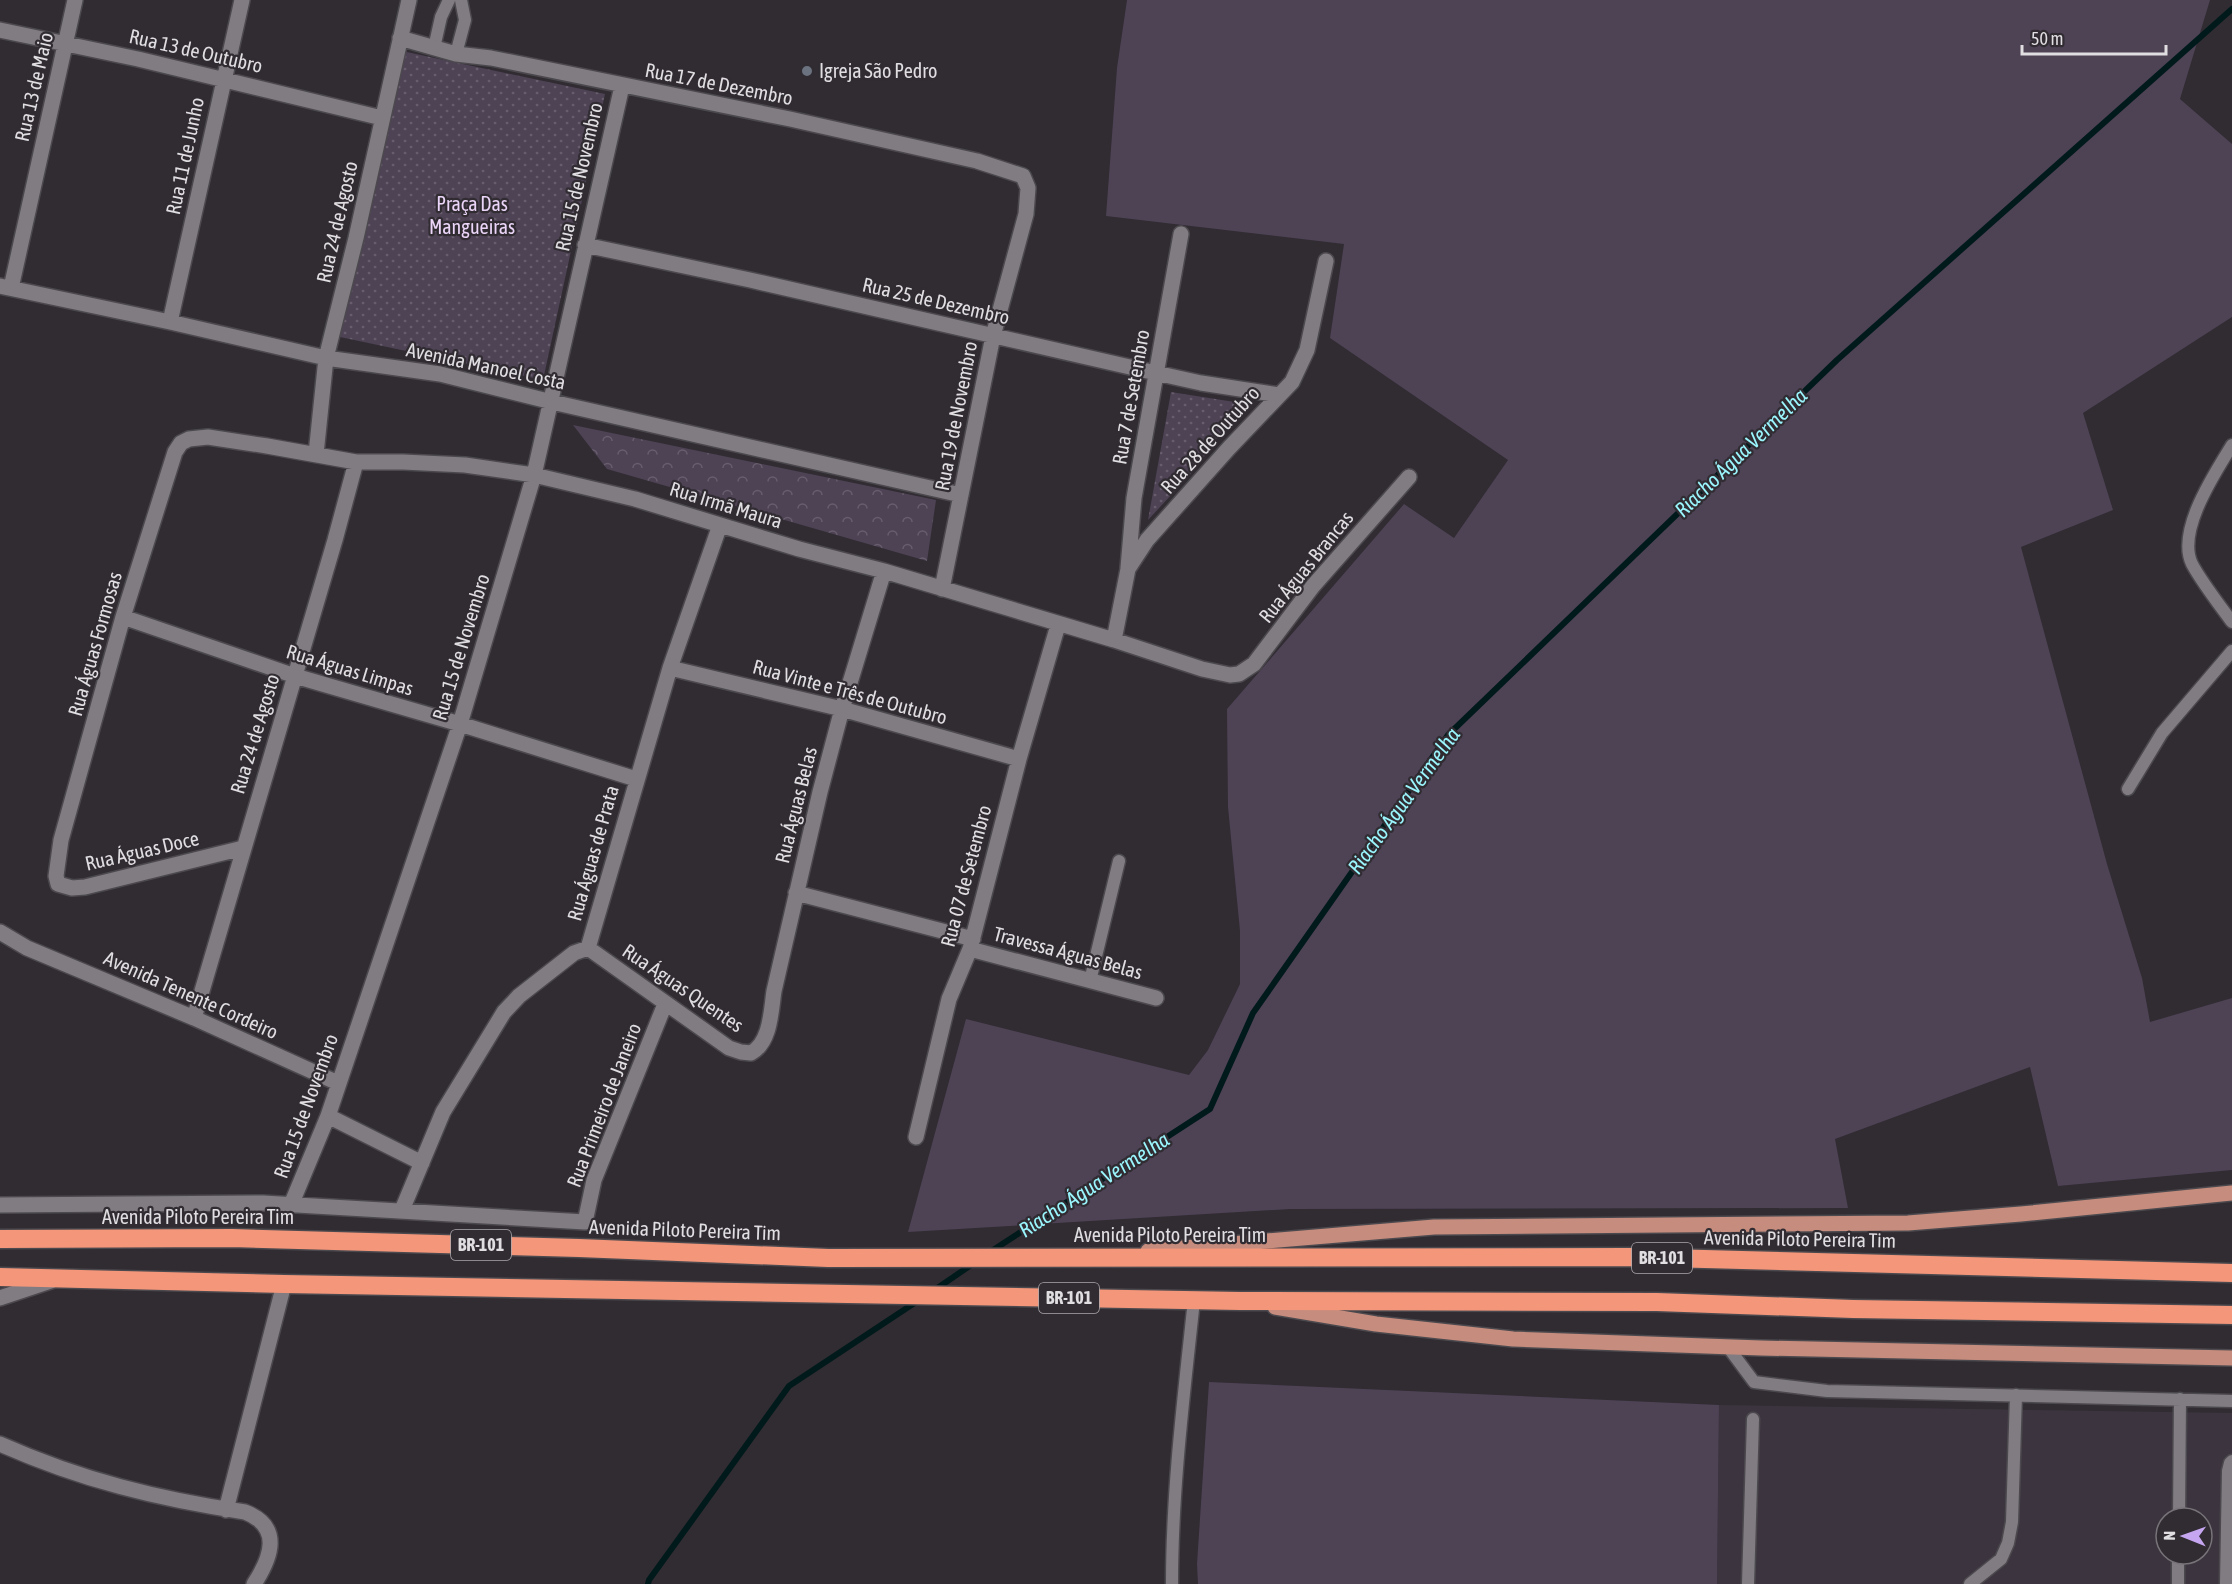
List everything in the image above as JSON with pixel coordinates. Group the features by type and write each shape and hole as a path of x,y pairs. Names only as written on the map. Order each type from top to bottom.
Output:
{"highway":[{"name":"Avenida Piloto Pereira Tim","path":"0,1239 232,1238 828,1258 998,1260 1091,1257 1640,1258 2232,1273"},
{"name":"BR-101","path":"0,1277 1194,1300 1656,1302 1853,1309 2232,1315"}],"main road":[{"path":"1091,1257 1210,1244 1434,1227 1908,1222 2021,1214 2232,1192"},
{"path":"1240,1300 1376,1324 1513,1339 1728,1347 2232,1358"}],"street":[{"name":"Rua 13 de Maio","path":"5,287 75,0"},
{"name":"Rua 11 de Junho","path":"170,322 242,0"},
{"name":"Rua 24 de Agosto","path":"316,454 326,358 356,238 409,0"},
{"name":"Rua 13 de Outubro","path":"0,30 224,79 382,118"},
{"name":"Rua 17 de Dezembro","path":"400,38 456,54 491,58 790,119 977,161 1015,172 1027,181"},
{"name":"Rua 15 de Novembro","path":"291,1205 328,1116 413,869 460,724 534,475 622,86"},
{"name":"Rua 19 de Novembro","path":"942,589 993,336 1024,222 1027,181"},
{"name":"Rua 7 de Setembro","path":"1128,569 1134,498 1181,234"},
{"name":"Rua 25 de Dezembro","path":"585,245 750,280 1156,374 1279,395"},
{"name":"Rua 28 de Outubro","path":"1114,640 1128,569 1147,540 1228,448 1292,382 1307,350 1326,261"},
{"name":"Avenida Manoel Costa","path":"5,287 326,358 440,374 552,402 961,495"},
{"name":"Rua Irmã Maura","path":"198,437 356,462 465,465 534,475 634,499 884,571 1202,669 1230,675"},
{"name":"Rua Águas Formosas","path":"56,876 61,840 123,617 175,452 181,443 198,437"},
{"name":"Rua 24 de Agosto","path":"194,1018 356,462"},
{"name":"Rua Águas Brancas","path":"1230,675 1246,671 1254,664 1313,586 1409,477"},
{"name":"Rua Águas de Prata","path":"402,1210 443,1112 504,1012 519,996 573,953 588,948 670,668 720,525"},
{"name":"Rua Águas Belas","path":"757,1050 762,1045 770,1020 774,990 796,893 842,709 884,571"},
{"name":"Rua Águas Limpas","path":"123,617 295,676 636,779"},
{"name":"Rua 07 de Setembro","path":"916,1137 949,999 971,944 1019,759 1058,625"},
{"name":"Rua Vinte e Três de Outubro","path":"670,668 842,709 1019,759"},
{"name":"Rua Águas Doce","path":"56,876 58,884 65,887 86,887 243,848"},
{"name":"Travessa Águas Belas","path":"796,893 1090,981 1156,998"},
{"name":"Avenida Tenente Cordeiro","path":"0,932 27,948"},
{"name":"Avenida Tenente Cordeiro","path":"0,940 27,948 194,1018 338,1083"},
{"name":"Rua Águas Quentes","path":"588,948 729,1048 752,1053 757,1050"},
{"name":"Rua Primeiro de Janeiro","path":"402,1210 585,1222 594,1180 665,1004"},
{"path":"328,1116 422,1163"},
{"path":"0,1205 291,1205 402,1210"},
{"path":"0,1298 59,1279"},
{"path":"226,1510 284,1284"},
{"path":"0,1444 73,1474 153,1496 256,1516 268,1532 271,1550 255,1584"}],"lane":[{"path":"434,48 441,18 449,0"},
{"path":"456,54 465,20 461,0"},
{"path":"2232,445 2202,494 2188,541 2192,563 2232,622"},
{"path":"2128,789 2162,733 2232,651"},
{"path":"1090,981 1119,861"},
{"path":"1172,1584 1179,1446 1194,1300"},
{"path":"1728,1347 1754,1382 1827,1390 2232,1401"},
{"path":"1970,1584 2001,1559 2008,1543 2012,1522 2016,1395"},
{"path":"2179,1506 2181,1399"},
{"path":"1748,1584 1753,1419"},
{"path":"2226,1584 2228,1471 2232,1461"},
{"path":"2178,1566 2178,1584"}],"shaded area":[{"path":"1719,1405 2232,1413 2232,1584 1717,1584"}],"green space":[{"path":"1127,0 2210,0 2180,99 2232,144 2232,317 2083,413 2113,510 2021,547 2107,864 2142,978 2150,1022 2232,998 2232,1170 2058,1186 2030,1067 1835,1139 1848,1208 1290,1209 908,1232 966,1019 1189,1075 1208,1050 1240,984 1240,931 1228,807 1227,709 1404,504 1454,538 1508,460 1330,338 1344,244 1106,216 1117,68"},
{"name":"Praça Das Mangueiras","path":"402,51 605,94 543,380 340,337"},
{"path":"1171,392 1241,403 1197,467 1148,520"},
{"path":"573,425 936,500 927,561 607,469"},
{"path":"1209,1382 1719,1405 1717,1584 1198,1584 1197,1564"}],"waterway":[{"name":"Riacho Água Vermelha","path":"990,1252 1210,1109 1253,1013 1448,735 1837,360 2232,9"},
{"name":"Riacho Água Vermelha","path":"933,1291 974,1263"},
{"name":"Riacho Água Vermelha","path":"648,1584 789,1386 919,1300"}],"place":[{"name":"Igreja São Pedro","path":"807,71"}]}
